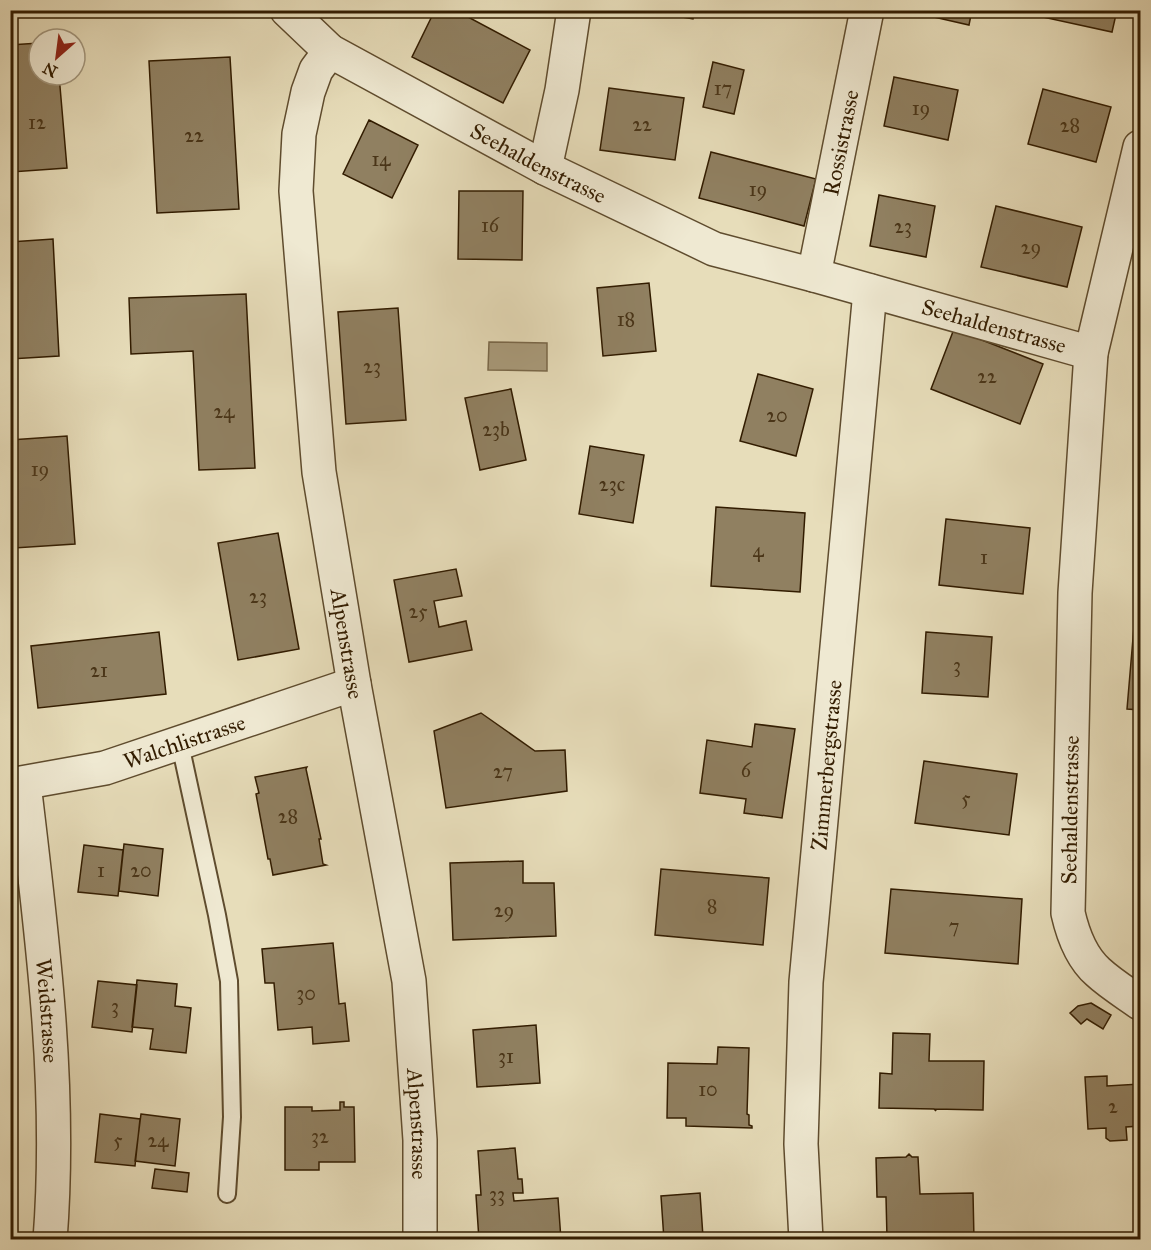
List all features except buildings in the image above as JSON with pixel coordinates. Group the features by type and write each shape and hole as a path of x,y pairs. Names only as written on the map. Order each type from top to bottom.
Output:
{"street":[{"name":"Seehaldenstrasse","path":"287,10 330,51 545,168 714,249 1090,353 1075,593 1068,914 1072,931 1082,953 1097,971 1140,1003"},
{"path":"545,168 562,90 574,10"},
{"name":"Rossistrasse","path":"814,275 867,10"},
{"name":"Alpenstrasse","path":"330,51 316,70 308,92 299,134 296,191 319,472 354,684 410,981 420,1140 420,1239"},
{"path":"1090,353 1140,147"},
{"name":"Zimmerbergstrasse","path":"806,1239 801,1144 806,982 870,291"},
{"name":"Walchlistrasse","path":"17,784 105,768 354,684"},
{"name":"Weidstrasse","path":"17,784 39,911 48,1004 53,1082 54,1159 50,1239"}],"lane":[{"path":"180,744 229,981 232,1118 227,1194"}],"shaded area":[{"path":"489,342 547,343 547,371 488,370"}]}
